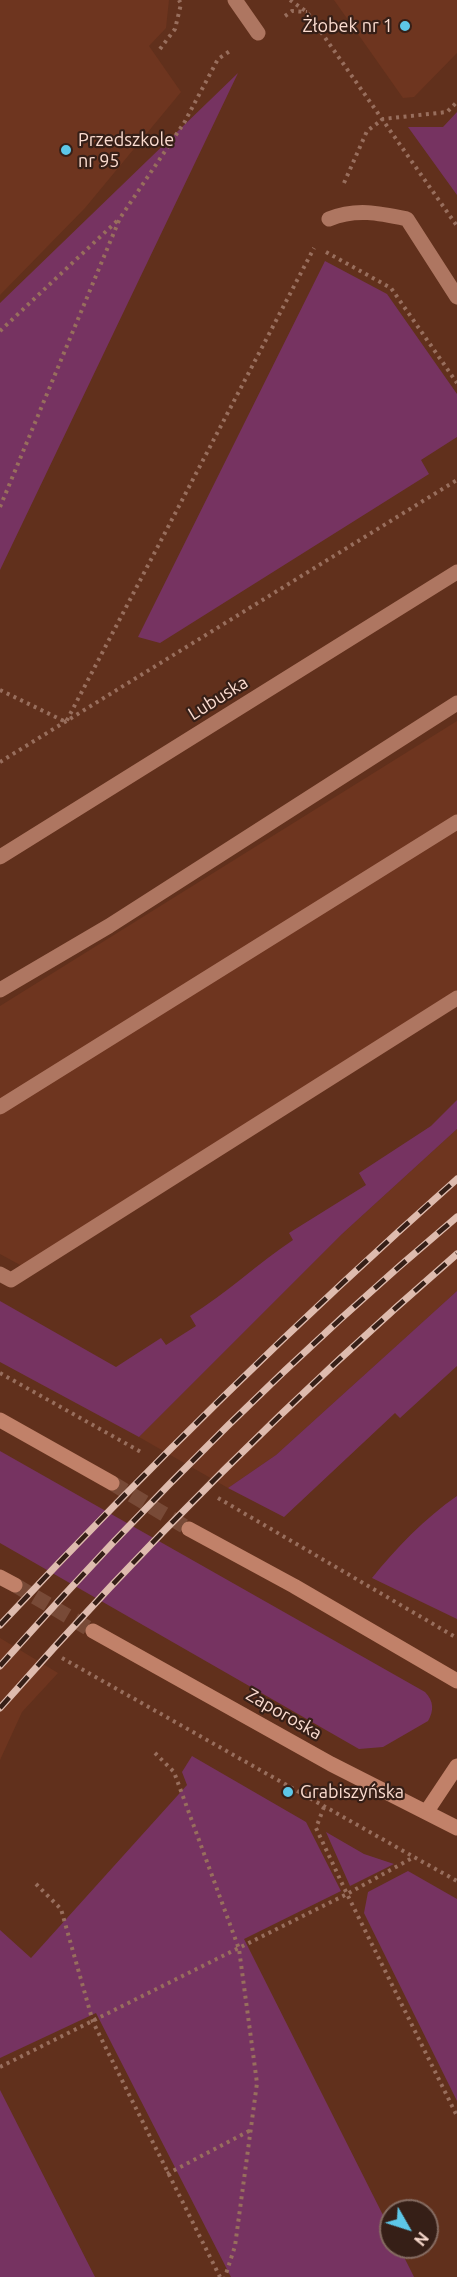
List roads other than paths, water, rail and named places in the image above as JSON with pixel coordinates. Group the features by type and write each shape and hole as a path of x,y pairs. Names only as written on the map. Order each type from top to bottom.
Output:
{"main road":[{"path":"0,1420 112,1483"},
{"path":"189,1529 284,1580 457,1681"},
{"path":"0,1577 15,1585"},
{"name":"Zaporoska","path":"93,1631 331,1764 457,1828"},
{"path":"427,1811 457,1766"}],"street":[{"path":"235,0 258,33"},
{"path":"329,219 346,212 371,211 407,219 457,297"},
{"name":"Lubuska","path":"0,858 457,572"},
{"path":"0,990 110,926 457,704"},
{"path":"0,1107 457,822"},
{"path":"0,1274 11,1280 457,998"}],"tunnel":[{"path":"112,1483 189,1529"},
{"path":"15,1585 93,1631"}],"railway":[{"path":"0,1625 110,1509 223,1397 457,1179"},
{"path":"0,1666 108,1548 220,1433 396,1269 457,1217"},
{"path":"0,1708 108,1589 278,1417 396,1307 457,1254"}],"place":[{"name":"Żłobek nr 1","path":"405,26"},
{"name":"Przedszkole nr 95","path":"66,150"},
{"name":"Grabiszyńska","path":"288,1792"}]}
